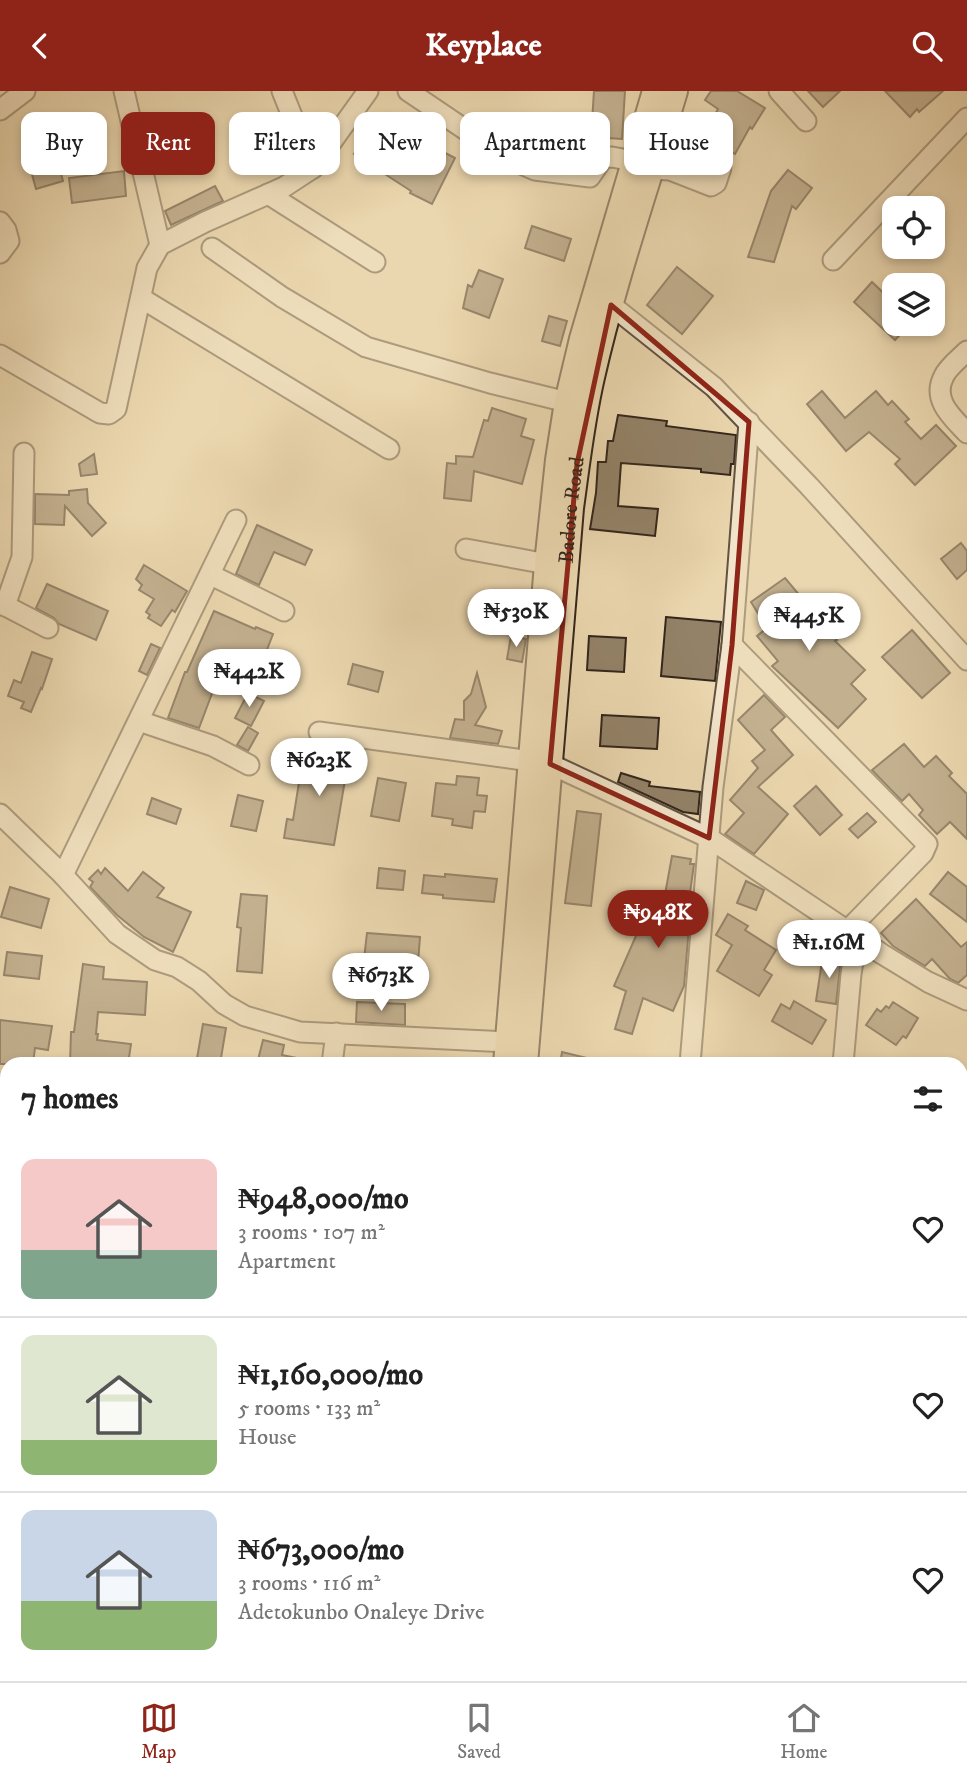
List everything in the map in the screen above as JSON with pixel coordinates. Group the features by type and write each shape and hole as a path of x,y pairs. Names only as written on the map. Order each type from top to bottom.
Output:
{"main road":[{"name":"Badore Road","path":"653,112 654,91"},
{"name":"Badore Road","path":"674,112 675,91"},
{"name":"Badore Road","path":"549,660 547,564 567,402 585,327 648,175"},
{"name":"Badore Road","path":"525,1057 549,660 592,380 649,175"},
{"name":"Badore Road","path":"507,1053 541,762"}],"street":[{"path":"0,110 25,91"},
{"path":"124,91 160,245"},
{"path":"282,91 290,112"},
{"path":"340,130 368,91"},
{"path":"408,91 460,126"},
{"path":"779,91 806,121"},
{"path":"832,260 967,118"},
{"path":"0,355 100,413 109,414 116,409 147,268 160,245 284,187 302,175"},
{"path":"574,175 591,175"},
{"path":"678,175 711,185 716,183 719,175"},
{"path":"268,194 375,262"},
{"path":"0,222 9,241 0,253"},
{"path":"212,248 282,297 366,347 567,402"},
{"path":"141,298 389,449"},
{"path":"611,305 714,387 967,660"},
{"path":"967,351 943,376 941,390 942,406 967,433"},
{"path":"691,1057 709,838 732,645 749,422"},
{"path":"24,453 22,557 3,604 48,628"},
{"path":"63,875 236,520"},
{"path":"466,549 547,564"},
{"path":"211,575 284,611"},
{"path":"732,645 927,844 923,853 853,933 844,1057"},
{"path":"139,721 213,746 250,765"},
{"path":"319,732 541,762 709,838 928,982 967,1000"},
{"path":"0,814 63,875 117,934 155,960 177,967 199,981 224,1005 246,1016 300,1032 336,1033 507,1053"},
{"path":"333,1057 336,1033"}],"highlighted area":[{"path":"611,305 749,422 732,645 709,838 550,764 577,464"}],"building":[{"path":"594,91 625,91 622,139 610,138 610,112 593,112"},
{"path":"711,91 737,91 765,108 752,129 750,127 735,154 733,112 716,112 718,109 705,100"},
{"path":"808,91 840,91 823,107"},
{"path":"885,91 943,91 910,117"},
{"path":"446,153 455,158 432,204 410,193 411,191 386,175 446,175"},
{"path":"788,170 812,188 796,209 792,206 774,262 748,257 771,191"},
{"path":"121,171 121,175 124,175 126,196 72,203 69,178"},
{"path":"32,175 61,175 63,181 36,189"},
{"path":"215,186 223,201 171,225 165,211"},
{"path":"532,226 571,239 564,261 525,248"},
{"path":"677,267 713,296 682,334 647,305"},
{"path":"479,270 503,279 489,318 463,308 468,285 472,287"},
{"path":"872,282 882,292 882,328 854,302"},
{"path":"549,316 567,321 560,346 542,341"},
{"path":"822,391 845,418 876,391 888,405 892,401 909,419 905,422 921,439 936,425 956,446 915,485 895,464 900,459 869,432 846,451 807,404"},
{"path":"492,408 526,419 521,436 534,440 522,484 474,471 471,501 444,498 447,463 456,464 456,456 473,457 484,420 488,421"},
{"path":"618,415 667,421 666,426 736,435 734,464 731,464 730,475 701,472 701,469 621,463 618,506 658,509 655,536 590,529 598,462 606,462 608,441 613,441"},
{"path":"94,454 97,474 81,476 79,464"},
{"path":"87,489 88,503 106,523 92,536 65,506 64,525 35,524 35,494 69,495 69,491"},
{"path":"257,525 312,550 305,565 274,552 259,585 236,574"},
{"path":"961,543 967,551 967,570 957,579 941,559"},
{"path":"144,565 187,591 175,612 172,610 161,626 148,618 150,615 146,612 154,599 139,590 142,585 136,579"},
{"path":"785,578 837,640 835,641 865,670 851,684 866,699 838,728 772,666 778,661 757,636 767,628 751,602"},
{"path":"47,584 108,611 96,640 59,624 36,608"},
{"path":"214,611 273,634 263,660 259,658 249,686 219,675 199,728 168,718 185,672"},
{"path":"666,617 721,622 715,681 661,676"},
{"path":"912,630 950,673 922,698 882,657"},
{"path":"511,636 526,639 522,662 507,659"},
{"path":"589,636 626,638 624,672 587,670"},
{"path":"151,644 160,648 147,675 139,671"},
{"path":"32,652 52,659 31,712 21,708 24,702 8,696 14,680 21,683"},
{"path":"353,664 383,672 378,692 348,684"},
{"path":"477,673 486,707 475,725 502,731 498,744 450,738 455,719 464,720 464,701 471,694"},
{"path":"248,693 264,701 251,726 235,718"},
{"path":"764,695 785,717 771,730 793,755 758,787 788,814 754,854 725,834 744,813 730,800 758,768 752,761 765,750 738,720"},
{"path":"602,715 659,718 657,749 600,746"},
{"path":"248,727 258,733 248,751 237,745"},
{"path":"904,744 924,767 936,756 952,773 949,776 967,794 967,839 950,822 937,834 919,815 923,810 909,794 902,801 872,770"},
{"path":"304,751 352,757 349,781 345,780 334,845 284,838 287,819 293,820"},
{"path":"621,773 650,782 649,786 700,792 698,814 683,812 618,782"},
{"path":"457,776 479,778 477,795 487,796 485,812 474,811 472,828 452,825 453,819 432,816 436,783 456,785"},
{"path":"378,778 406,783 399,821 371,816"},
{"path":"816,786 842,815 820,835 794,806"},
{"path":"238,795 263,801 256,831 231,826"},
{"path":"152,798 181,809 176,824 147,814"},
{"path":"577,811 601,814 591,906 565,903"},
{"path":"867,813 876,822 858,838 849,829"},
{"path":"672,856 691,859 690,864 694,864 688,907 686,906 681,925 689,927 684,986 673,1011 643,998 632,1034 615,1029 626,991 614,986 639,929 632,927 638,905 662,911"},
{"path":"105,868 128,891 143,872 164,888 157,897 191,912 173,952 144,937 117,915 90,887 93,882 89,879 98,870 101,874"},
{"path":"379,868 405,871 403,890 377,888"},
{"path":"948,872 967,887 967,922 930,894"},
{"path":"445,874 497,879 494,902 443,898 443,895 422,893 424,875 445,877"},
{"path":"746,881 764,890 756,910 737,903"},
{"path":"10,887 49,899 41,928 1,917"},
{"path":"241,894 267,896 262,973 237,971 241,928 237,927"},
{"path":"916,899 961,947 967,942 967,975 958,983 950,979 932,959 925,966 893,946 881,933"},
{"path":"728,914 748,926 745,930 776,950 764,970 772,975 759,996 717,971 732,945 716,935"},
{"path":"367,933 420,937 418,963 364,959"},
{"path":"7,952 42,956 39,979 4,975"},
{"path":"823,955 841,958 836,1004 816,1001"},
{"path":"83,964 104,967 103,979 147,982 145,1015 98,1012 97,1040 131,1044 129,1057 70,1057 71,1032 74,1032"},
{"path":"794,1001 826,1020 812,1044 772,1021 781,1004 790,1009"},
{"path":"357,1002 405,1004 405,1025 356,1022"},
{"path":"893,1002 918,1018 906,1038 903,1036 896,1045 866,1025 877,1009 881,1012"},
{"path":"0,1020 52,1026 48,1050 35,1048 34,1057 0,1057"},
{"path":"203,1024 226,1028 221,1057 197,1057"},
{"path":"263,1040 284,1045 282,1055 292,1057 259,1057"},
{"path":"562,1052 583,1057 561,1057"}]}
